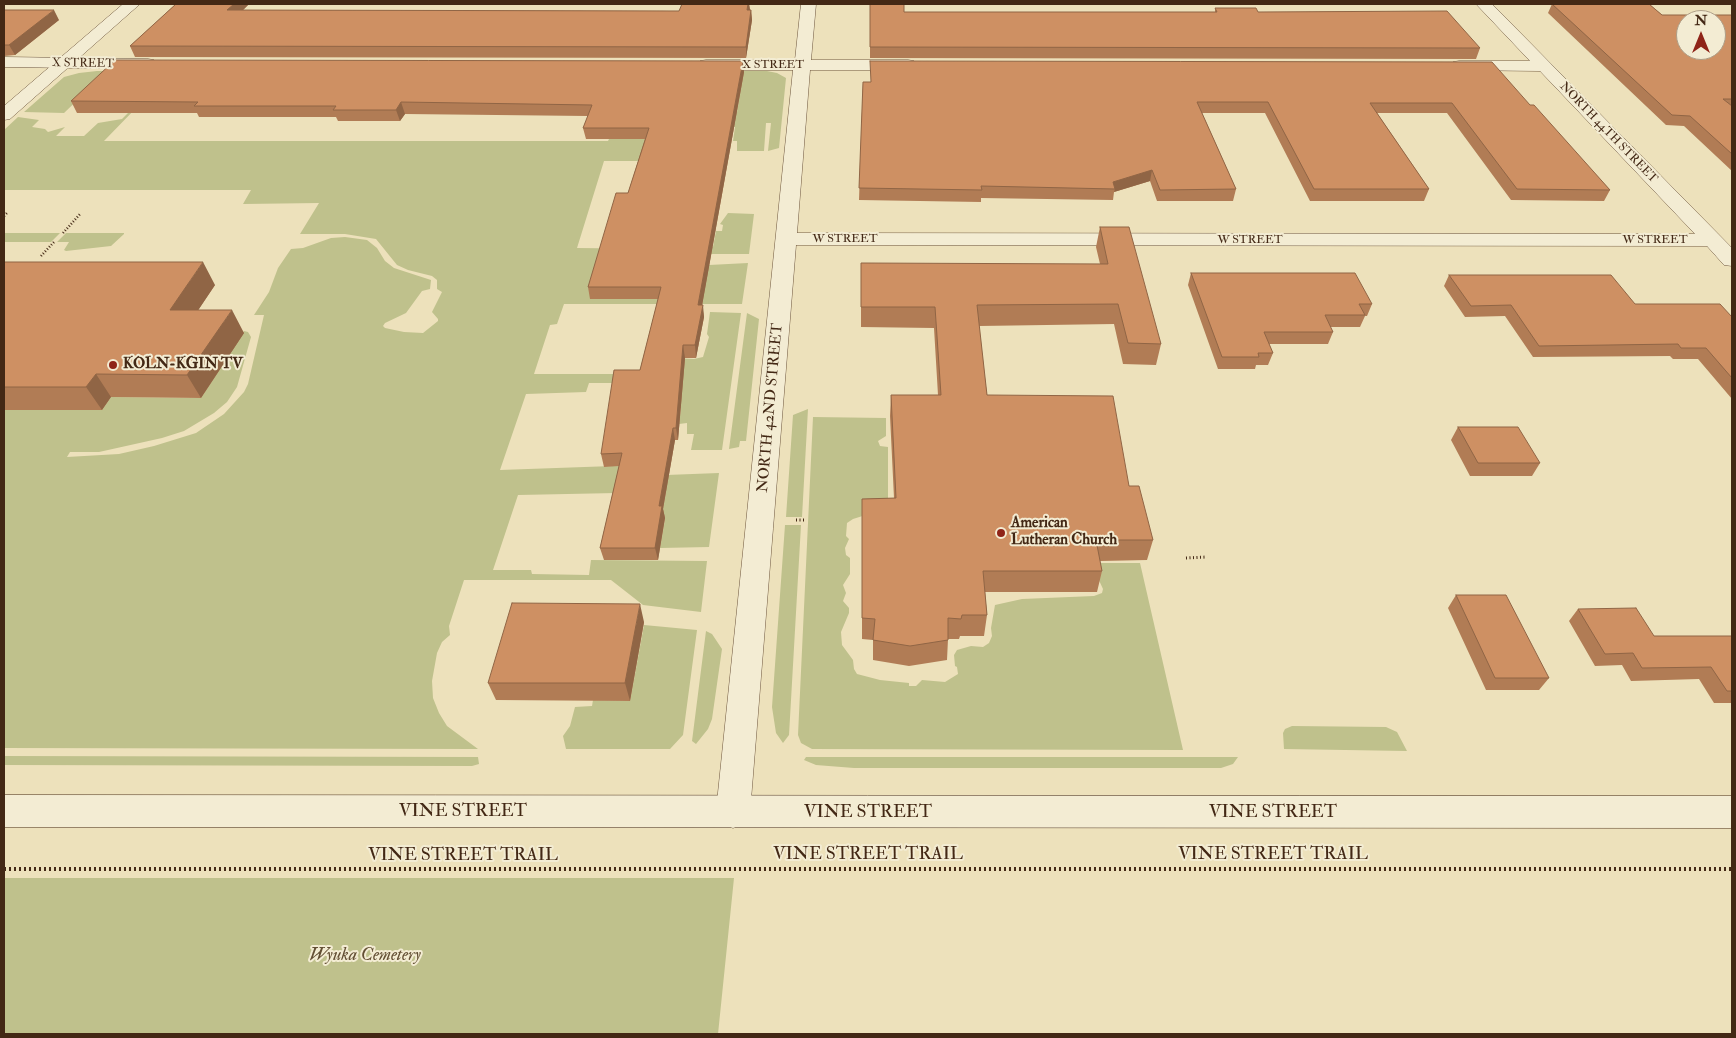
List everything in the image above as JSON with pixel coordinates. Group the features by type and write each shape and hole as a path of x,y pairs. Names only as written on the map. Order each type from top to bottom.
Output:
{"street":[{"path":"4,115 132,4"},
{"name":"NORTH 42ND STREET","path":"732,812 808,4"},
{"name":"NORTH 44TH STREET","path":"1484,4 1732,260"},
{"name":"X STREET","path":"4,62 168,64"},
{"name":"X STREET","path":"694,65 929,65"},
{"path":"1447,66 1542,66"},
{"name":"W STREET","path":"787,239 1713,240"},
{"name":"VINE STREET","path":"4,811 1732,812"}],"path":[{"path":"63,233 81,212"},
{"path":"4,216 7,213"},
{"path":"42,256 54,242"},
{"path":"1186,558 1207,557"},
{"name":"VINE STREET TRAIL","path":"4,870 1732,869"}],"green space":[{"path":"97,71 172,71 104,141 608,141 609,139 737,112 740,93 701,71 767,71 777,73 786,78 779,148 768,151 771,123 766,123 764,151 737,151 737,141 733,141 735,127 675,127 644,161 604,161 577,248 672,249 673,247 713,247 716,231 722,231 723,225 720,224 728,213 754,214 749,254 637,254 709,265 748,263 742,304 564,304 557,324 550,325 534,374 650,374 653,357 694,359 703,357 709,337 707,334 710,312 741,313 722,450 691,450 694,434 687,434 687,423 679,424 681,408 622,383 589,383 586,392 526,394 500,470 641,465 640,476 719,473 709,547 660,548 665,519 661,518 666,492 518,495 493,570 531,570 532,574 589,575 591,560 707,561 701,612 643,605 611,580 464,580 449,626 450,635 442,642 437,653 432,681 433,698 447,726 478,749 4,748 4,410 102,410 111,397 201,398 244,331 248,332 251,337 237,387 227,402 214,413 184,431 162,438 99,452 70,452 67,457 119,454 196,433 224,414 244,392 248,384 264,315 254,315 269,292 278,268 291,249 303,248 331,238 345,237 367,240 377,248 385,261 394,268 431,280 430,289 422,291 406,313 385,323 383,326 385,328 423,333 438,321 432,312 442,292 437,289 437,280 432,276 397,265 376,239 345,234 300,234 319,203 243,204 251,190 4,190 4,130 18,117 39,120 32,127 45,129 48,132 65,127 56,136 84,136 98,123 122,119 148,93 88,90 64,113 24,112 64,77"},
{"path":"4,233 60,233 51,242 4,242"},
{"path":"66,233 124,234 111,246 66,251 64,250 69,242 57,242"},
{"path":"747,313 759,319 746,441 740,441 739,447 729,449"},
{"path":"808,409 802,517 786,517 793,415"},
{"path":"813,417 886,418 886,436 878,441 880,446 888,447 888,508 853,519 847,523 846,536 849,539 845,548 846,555 850,558 850,574 843,585 846,593 843,601 849,608 849,613 841,632 842,645 853,660 854,669 857,674 880,680 909,683 909,686 916,686 922,680 945,682 958,674 954,655 957,650 971,646 983,647 989,643 992,636 991,628 995,605 1022,599 1094,596 1102,593 1103,589 1091,563 1140,563 1183,750 812,749 801,743 798,735"},
{"path":"785,525 801,525 789,735 783,743 776,733 772,707"},
{"path":"644,625 697,630 683,735 670,749 566,749 563,736 570,726 575,707 592,706 593,700 630,701"},
{"path":"706,631 712,634 722,649 712,719 708,729 696,744 692,741"},
{"path":"1292,726 1386,727 1397,732 1407,751 1284,749 1283,733 1285,729"},
{"path":"4,756 478,757 479,764 472,766 4,765"},
{"path":"806,757 1238,757 1233,764 1221,768 854,768 816,765 804,760"},
{"name":"Wyuka Cemetery","path":"4,878 734,878 718,1034 4,1034"}],"building":[{"path":"176,4 234,4 227,10 679,11 682,4 748,4 747,10 751,10 746,47 130,46"},
{"path":"870,4 904,4 904,12 1217,12 1215,8 1256,8 1258,12 1447,11 1480,48 870,47"},
{"path":"1552,4 1649,4 1662,15 1676,15 1676,60 1726,60 1726,15 1732,15 1732,99 1723,99 1732,106 1732,154 1690,116 1672,115"},
{"path":"4,10 54,10 9,45 4,45"},
{"path":"115,60 743,61 698,305 703,305 695,345 683,345 676,428 673,428 659,506 662,506 655,548 600,548 622,453 601,454 614,370 640,370 661,287 588,287 616,193 628,193 649,128 583,128 592,105 401,102 396,110 333,110 336,106 194,106 198,102 71,101"},
{"path":"870,61 1492,62 1530,105 1534,105 1610,190 1517,189 1452,103 1370,103 1429,189 1314,189 1268,102 1197,102 1236,189 1160,190 1152,170 1113,182 1115,189 981,186 982,190 859,188 863,82 871,82"},
{"path":"1100,227 1129,227 1161,344 1128,343 1118,304 977,305 987,395 1113,396 1129,486 1139,486 1153,540 1096,540 1102,571 983,571 987,615 962,615 961,619 948,618 948,640 910,646 873,640 875,619 862,618 862,499 896,498 891,395 941,395 935,307 861,307 861,263 1108,264"},
{"name":"KOLN-KGIN TV","path":"4,262 203,262 170,310 232,310 187,375 96,374 86,387 4,387"},
{"path":"1191,273 1355,273 1372,304 1359,304 1365,315 1325,315 1333,332 1264,332 1273,353 1258,353 1259,357 1222,357"},
{"path":"1449,275 1611,275 1635,304 1720,304 1732,317 1732,378 1706,348 1681,348 1678,344 1539,346 1511,305 1471,306"},
{"path":"1458,427 1518,427 1540,463 1478,463"},
{"path":"1456,595 1506,595 1549,678 1495,678"},
{"path":"512,603 640,604 625,683 488,683"},
{"path":"1636,608 1654,636 1732,636 1732,691 1727,691 1711,667 1642,668 1633,653 1605,654 1578,609"}],"place":[{"name":"KOLN-KGIN TV","path":"113,365"},
{"name":"American Lutheran Church","path":"1001,533"}]}
